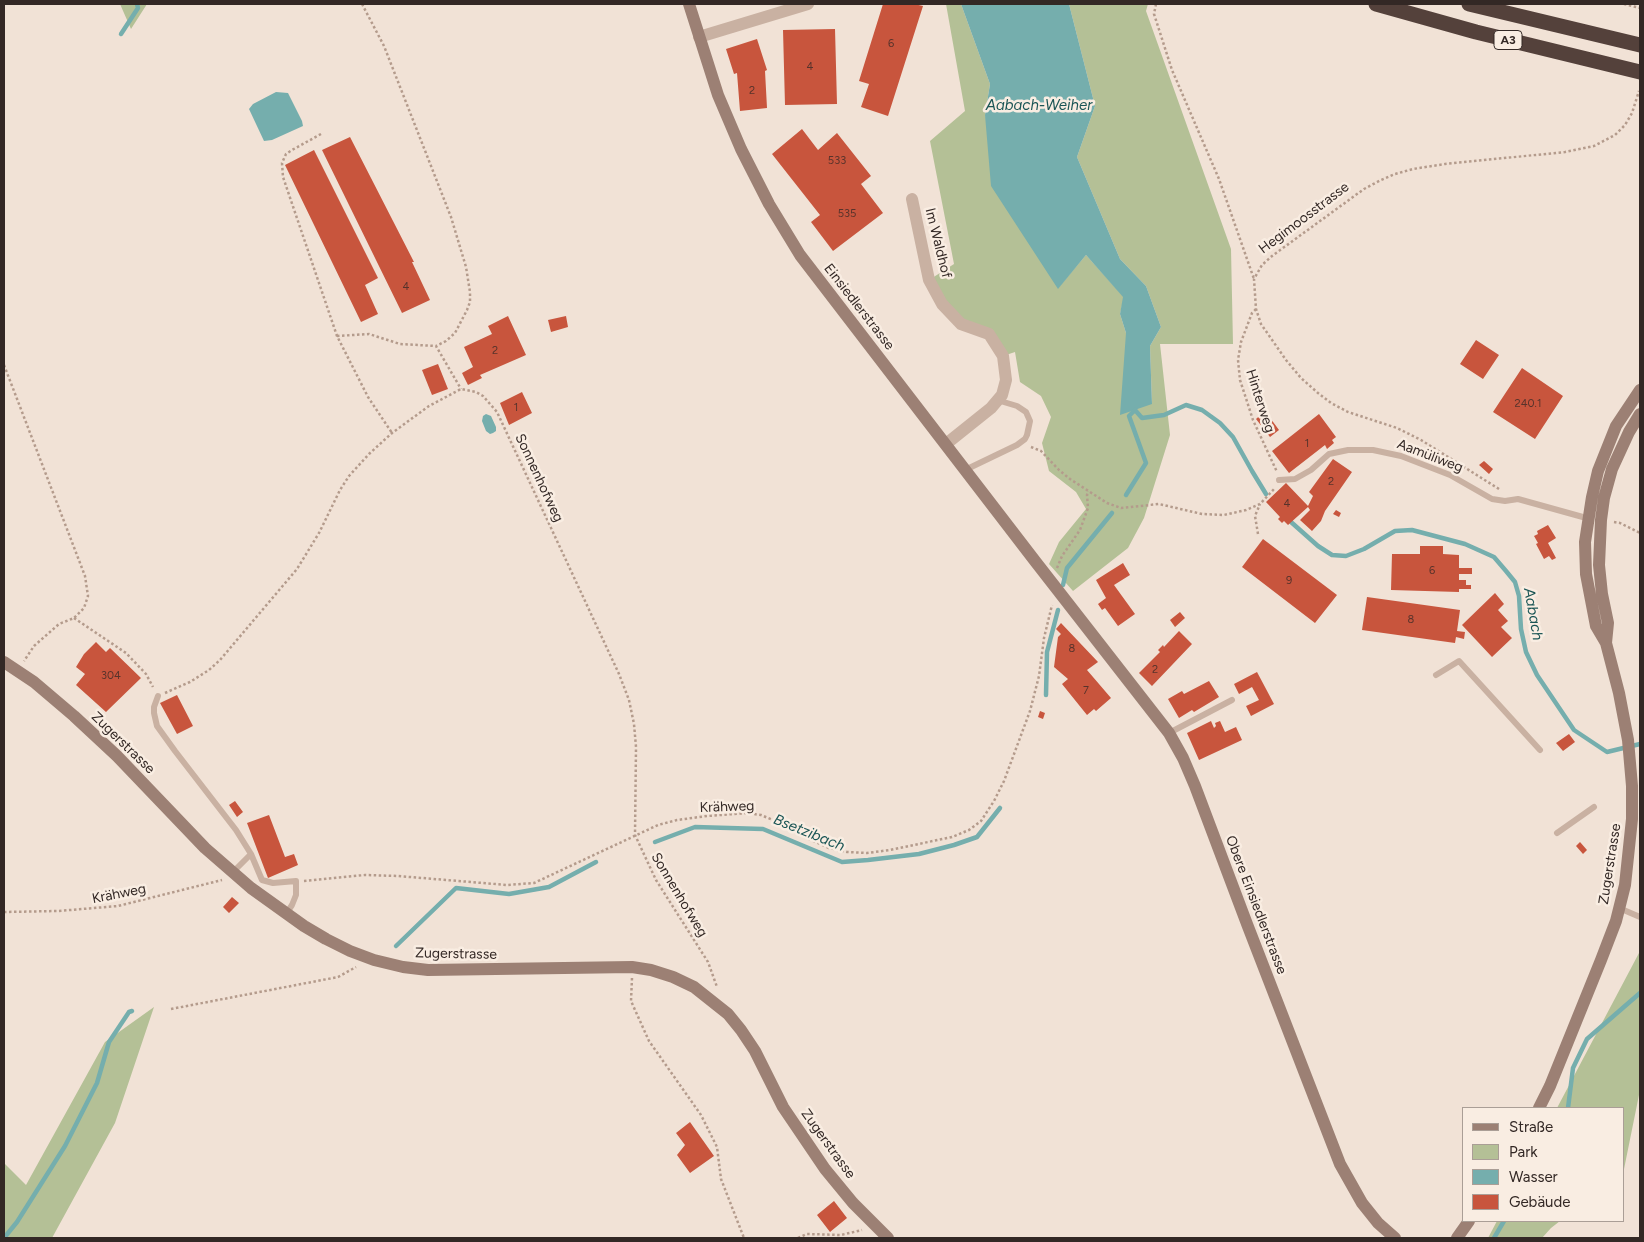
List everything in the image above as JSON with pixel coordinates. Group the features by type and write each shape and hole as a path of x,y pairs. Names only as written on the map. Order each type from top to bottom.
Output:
{"highway":[{"name":"A3","path":"1376,4 1485,34 1640,72"},
{"name":"A3","path":"1469,4 1640,45"}],"main road":[{"name":"Einsiedlerstrasse","path":"689,4 718,95 741,149 769,204 800,255 1060,592"},
{"name":"Zugerstrasse","path":"1594,519 1598,471 1616,426 1640,390"},
{"name":"Zugerstrasse","path":"1540,1107 1598,969 1616,921 1625,885 1632,819 1628,740 1619,693 1606,642 1596,626 1589,596 1585,542 1604,498 1612,469 1629,432 1640,414"},
{"name":"Obere Einsiedlerstrasse","path":"1060,592 1169,733 1183,758 1196,786 1243,915 1340,1164 1362,1203 1378,1223 1395,1238"},
{"name":"Zugerstrasse","path":"4,662 18,670 110,750 206,848 233,872 286,914 326,939 364,957 403,967 428,970 632,967 651,970 673,977 694,987 728,1014 741,1030 755,1051 783,1107 825,1169 888,1238"},
{"path":"1457,1238 1468,1222"}],"street":[{"path":"699,37 808,4"},
{"name":"Im Waldhof","path":"912,199 929,280 942,304 961,324 989,334 1004,356 1006,380 1002,394 991,408 946,444"}],"lane":[{"path":"965,470 1017,445 1023,440 1029,429 1030,421 1026,412 1017,406 997,400"},
{"name":"Aamüliweg","path":"1279,480 1295,479 1311,470 1329,454 1348,450 1373,450 1401,456 1450,475 1492,498 1505,501 1518,499"},
{"path":"1518,499 1594,519"},
{"path":"1436,675 1459,661 1540,750"},
{"path":"158,696 154,707 157,726 174,751 236,830 262,880 273,884 296,881 296,895 286,914"},
{"path":"1169,733 1232,700"},
{"path":"1557,834 1594,807"},
{"path":"233,872 250,854"},
{"path":"1619,908 1640,917"}],"path":[{"path":"337,336 370,334 404,345 436,346 446,342 455,333 470,302 466,267 451,217 384,46 362,4"},
{"path":"1156,4 1154,14 1172,70 1219,178 1254,279 1256,309 1261,324 1286,360 1301,378 1331,403 1348,412 1397,428 1421,440 1487,483 1518,499"},
{"path":"1624,4 1640,8"},
{"name":"Hegimoosstrasse","path":"1254,279 1262,266 1272,256 1364,189 1381,180 1412,169 1565,152 1594,146 1615,135 1625,124 1632,113 1639,91"},
{"path":"321,134 286,154 282,169 337,336 368,397 392,433"},
{"name":"Hinterweg","path":"1256,309 1252,313 1241,342 1238,360 1240,380 1253,420 1277,469"},
{"path":"74,618 126,654 146,674 158,696 201,676 220,660 298,569 320,533 340,490 349,476 392,433 429,406 461,389 436,346"},
{"path":"4,365 85,576 88,596 84,608 74,618 59,624 34,646 18,670"},
{"name":"Sonnenhofweg","path":"461,389 476,392 483,396 497,412 619,674 629,700 634,724 636,747 635,835 656,880 708,962 717,990 711,1000"},
{"path":"1023,440 1029,443 1031,447 1041,451 1070,479 1107,503 1121,508 1159,504 1202,514 1224,515 1246,510 1260,504 1278,486 1279,480"},
{"path":"1060,592 1055,573 1056,569 1062,556 1080,530 1088,508 1088,491"},
{"path":"1258,534 1255,516 1260,504"},
{"path":"1594,519 1620,523 1640,533"},
{"name":"Krähweg","path":"296,881 364,875 507,885 534,883 658,825 706,816 747,813 768,818 829,848 847,852 867,853 890,850 952,838 969,830 981,821 994,802 1012,761 1030,711 1039,676 1047,624"},
{"name":"Krähweg","path":"4,912 58,911 118,906 226,880 233,872"},
{"path":"171,1008 338,977 360,965 364,957"},
{"path":"632,967 631,1001 649,1041 701,1115 717,1147 721,1179 744,1238"},
{"path":"798,1238 806,1234 841,1235 876,1227"}],"green space":[{"path":"120,4 147,4 131,29"},
{"path":"946,4 961,4 990,84 985,115 1058,288 1086,255 1124,297 1120,314 1152,404 1150,346 1161,327 1146,286 1120,259 1077,157 1095,106 1069,4 1148,4 1146,11 1231,249 1233,344 1160,344 1170,435 1144,518 1128,548 1073,591 1049,564 1059,542 1086,509 1076,492 1049,471 1042,443 1051,417 1041,396 1020,382 1015,352 1003,356 988,332 961,324 929,280 954,264 930,141 965,111"},
{"path":"1639,953 1640,1090 1624,1169 1624,1107 1558,1107"},
{"path":"154,1007 115,1123 52,1238 4,1238 4,1163 26,1185 105,1042"},
{"path":"1496,1222 1559,1222 1542,1238 1488,1238"}],"water":[{"name":"Aabach-Weiher","path":"961,4 1069,4 1095,106 1077,157 1120,259 1146,286 1161,327 1150,346 1152,404 1120,415 1126,333 1120,314 1123,297 1086,255 1058,289 991,186 985,115 990,84"},
{"path":"276,92 288,93 303,126 272,140 264,141 249,109 253,104"},
{"path":"486,414 491,416 496,427 496,431 490,434 486,431 482,421 483,416"}],"building":[{"path":"883,4 914,4 923,6 888,116 861,107 869,84 859,81"},
{"path":"835,29 837,104 785,105 783,30"},
{"path":"757,39 767,70 765,71 767,108 740,111 737,73 734,74 726,49"},
{"path":"802,129 818,150 837,133 871,176 861,184 883,213 833,251 811,222 820,215 772,154"},
{"path":"350,137 414,262 412,262 430,300 402,313 322,150"},
{"path":"314,150 378,278 365,285 378,314 361,322 285,165"},
{"path":"508,316 526,355 480,375 482,378 468,385 462,373 473,367 464,347 492,334 488,326"},
{"path":"566,316 568,327 551,332 548,320"},
{"path":"1476,340 1499,355 1483,379 1460,364"},
{"path":"438,364 448,389 432,395 422,370"},
{"path":"1522,368 1563,396 1535,439 1493,412"},
{"path":"522,392 532,413 509,425 500,403"},
{"path":"1265,411 1279,430 1270,437 1256,419"},
{"path":"1319,414 1336,437 1332,440 1334,443 1327,449 1325,445 1289,473 1272,451"},
{"path":"1333,459 1352,472 1325,511 1321,521 1312,531 1300,520 1310,510 1308,507 1288,525 1284,521 1282,523 1278,519 1280,517 1266,502 1286,483 1308,506 1313,496 1309,492"},
{"path":"1484,461 1493,469 1489,474 1479,465"},
{"path":"1336,510 1341,513 1339,517 1333,514"},
{"path":"1548,525 1556,538 1548,543 1556,558 1552,560 1549,556 1544,559 1534,536 1538,534 1537,531"},
{"path":"1263,539 1337,595 1315,623 1242,567"},
{"path":"1420,546 1443,546 1443,554 1459,555 1459,568 1472,568 1472,574 1459,574 1459,580 1466,580 1466,585 1471,585 1471,589 1459,589 1459,592 1391,590 1392,554 1420,554"},
{"path":"1123,563 1130,575 1114,585 1135,614 1118,626 1105,608 1102,610 1098,604 1106,598 1096,580"},
{"path":"1495,593 1504,604 1498,610 1508,621 1501,627 1512,638 1492,657 1462,625"},
{"path":"1367,597 1460,610 1457,631 1465,632 1464,639 1456,637 1455,643 1362,630"},
{"path":"1180,612 1185,618 1175,627 1170,620"},
{"path":"1061,623 1098,662 1087,670 1111,698 1096,711 1094,709 1087,715 1062,684 1068,679 1054,667 1058,637 1061,634 1056,629"},
{"path":"1179,631 1192,644 1152,686 1139,673 1160,652 1158,650 1163,645 1164,647"},
{"path":"96,642 106,652 110,648 141,678 106,712 76,685 85,674 76,667 84,654"},
{"path":"1257,672 1274,704 1251,716 1246,706 1259,700 1252,687 1239,694 1234,684"},
{"path":"1209,681 1219,697 1194,712 1192,710 1179,718 1168,699 1182,691 1184,694"},
{"path":"177,695 193,726 177,734 160,703"},
{"path":"1040,711 1045,713 1043,719 1038,717"},
{"path":"1211,721 1214,728 1216,726 1215,723 1220,721 1225,732 1236,727 1242,740 1199,760 1187,733"},
{"path":"1569,734 1575,742 1563,751 1556,743"},
{"path":"235,801 243,812 237,817 229,805"},
{"path":"269,815 285,857 294,854 298,865 268,878 247,823"},
{"path":"1580,842 1587,850 1583,854 1576,846"},
{"path":"232,897 239,903 229,913 223,907"},
{"path":"690,1122 714,1156 690,1173 677,1155 685,1145 676,1133"},
{"path":"834,1201 847,1218 830,1232 817,1215"}],"waterway":[{"path":"121,34 138,8 137,4"},
{"name":"Aabach","path":"1135,410 1142,418 1164,415 1186,405 1202,410 1220,423 1233,437 1266,494"},
{"name":"Bsetzibach","path":"1126,495 1146,463 1129,416 1135,410"},
{"name":"Bsetzibach","path":"1063,585 1067,568 1112,513"},
{"name":"Aabach","path":"1291,522 1318,546 1332,555 1346,556 1364,549 1395,531 1412,530 1465,544 1494,557 1515,582 1519,596 1521,629 1526,652 1537,675 1574,730 1607,752 1640,744"},
{"name":"Bsetzibach","path":"1046,695 1047,652 1058,610"},
{"name":"Bsetzibach","path":"655,842 695,827 763,829 842,862 868,860 919,854 977,837 1000,808"},
{"path":"396,946 456,888 509,894 549,887 596,862"},
{"path":"1568,1107 1573,1068 1587,1039 1640,993"},
{"path":"4,1238 17,1222 65,1146 97,1083 109,1042 129,1012 132,1011"},
{"path":"1494,1238 1503,1222"}]}
